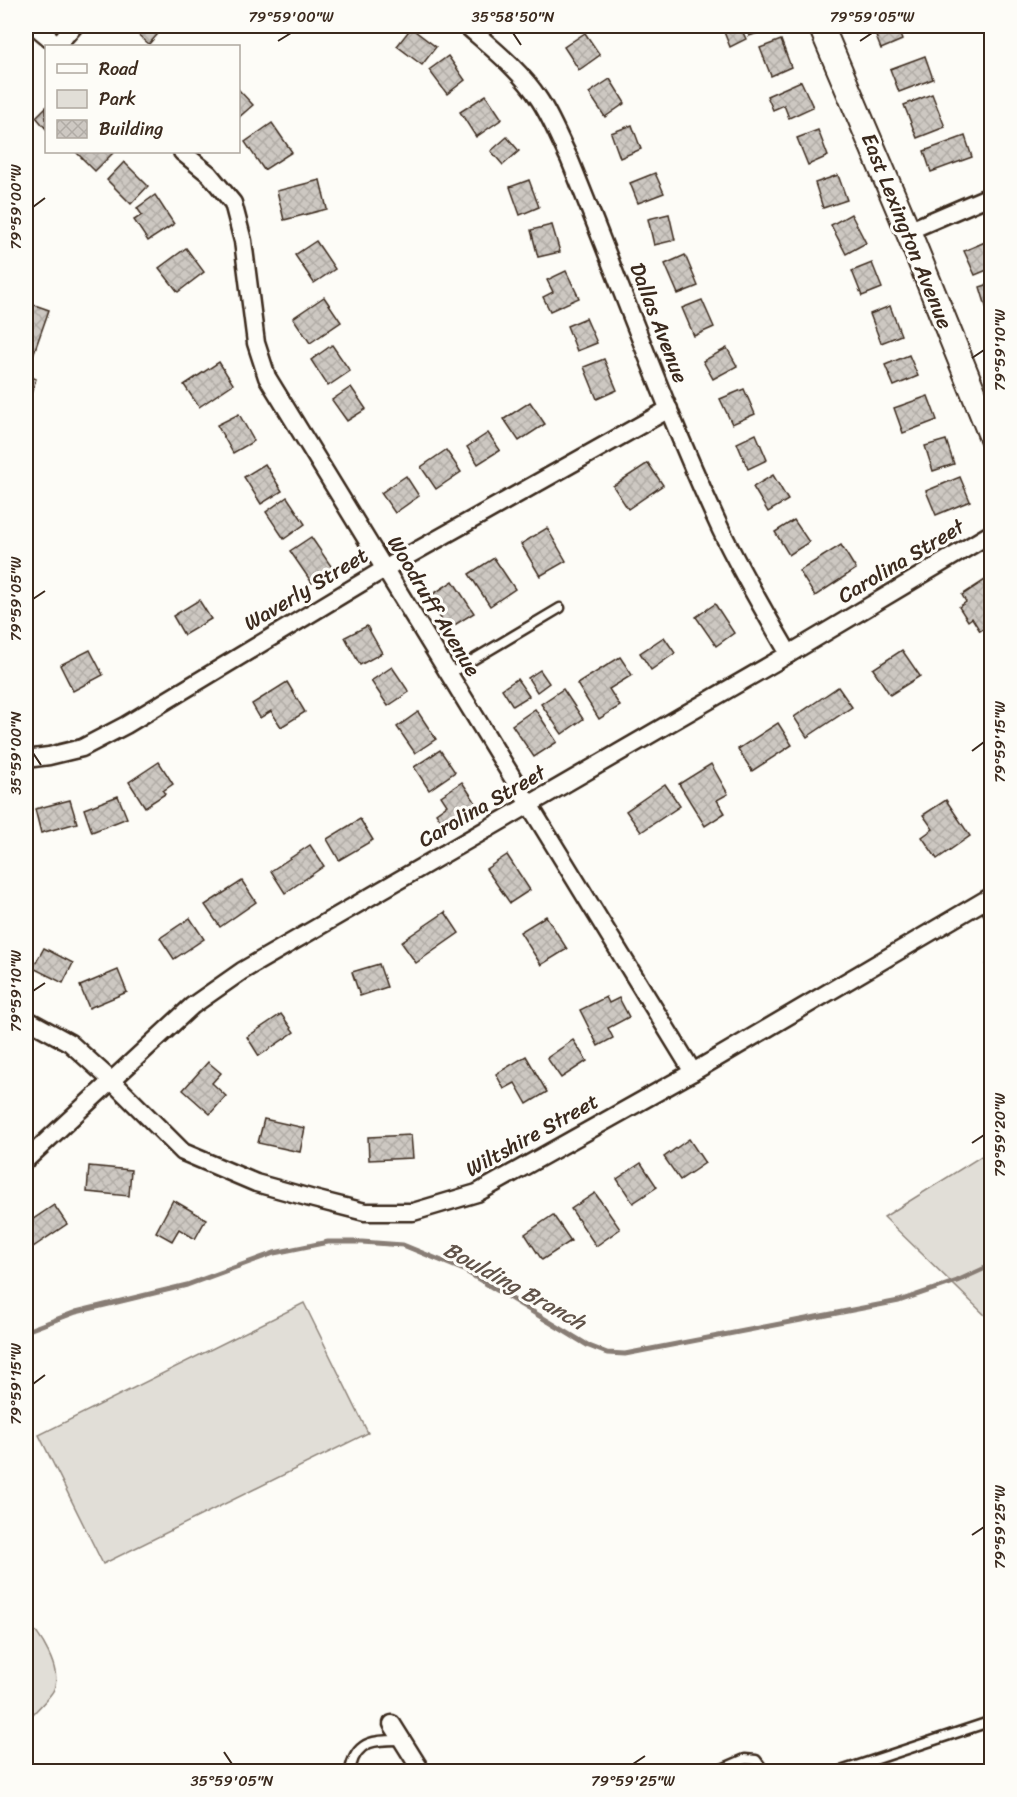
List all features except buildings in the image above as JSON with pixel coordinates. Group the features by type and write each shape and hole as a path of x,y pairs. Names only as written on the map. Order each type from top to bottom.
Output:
{"main road":[{"name":"East Lexington Avenue","path":"821,26 992,438"}],"street":[{"path":"34,26 57,45"},
{"path":"59,45 74,26"},
{"name":"Dallas Avenue","path":"467,26 523,78 547,113 585,197 669,409 721,530 759,604 789,654"},
{"name":"Woodruff Avenue","path":"183,153 209,174 233,203 243,241 256,343 267,377 693,1072"},
{"path":"908,231 992,195"},
{"name":"Waverly Street","path":"26,759 81,748 126,725 386,568 669,409"},
{"name":"Carolina Street","path":"26,1160 192,1006 242,970 789,654 992,533"},
{"name":"Wiltshire Street","path":"26,1019 70,1043 112,1081 183,1152 256,1183 314,1199 365,1212 413,1212 477,1193 693,1072 987,898"},
{"path":"392,1724 422,1772"}],"lane":[{"path":"449,674 560,609"},
{"path":"987,898 992,918"},
{"path":"992,966 992,982"},
{"path":"838,1772 992,1721"},
{"path":"355,1772 351,1766 354,1755 368,1743 402,1740"},
{"path":"715,1772 745,1759 756,1760 765,1772"}],"green space":[{"path":"991,1150 991,1321 884,1217"},
{"path":"304,1303 368,1433 103,1564 39,1435"},
{"path":"26,1621 48,1652 56,1681 46,1701 26,1722"}],"waterway":[{"name":"Boulding Branch","path":"26,1331 76,1312 187,1285 274,1253 328,1242 403,1245 464,1270 589,1346 607,1353 625,1354 899,1301 957,1281 992,1265"}]}
